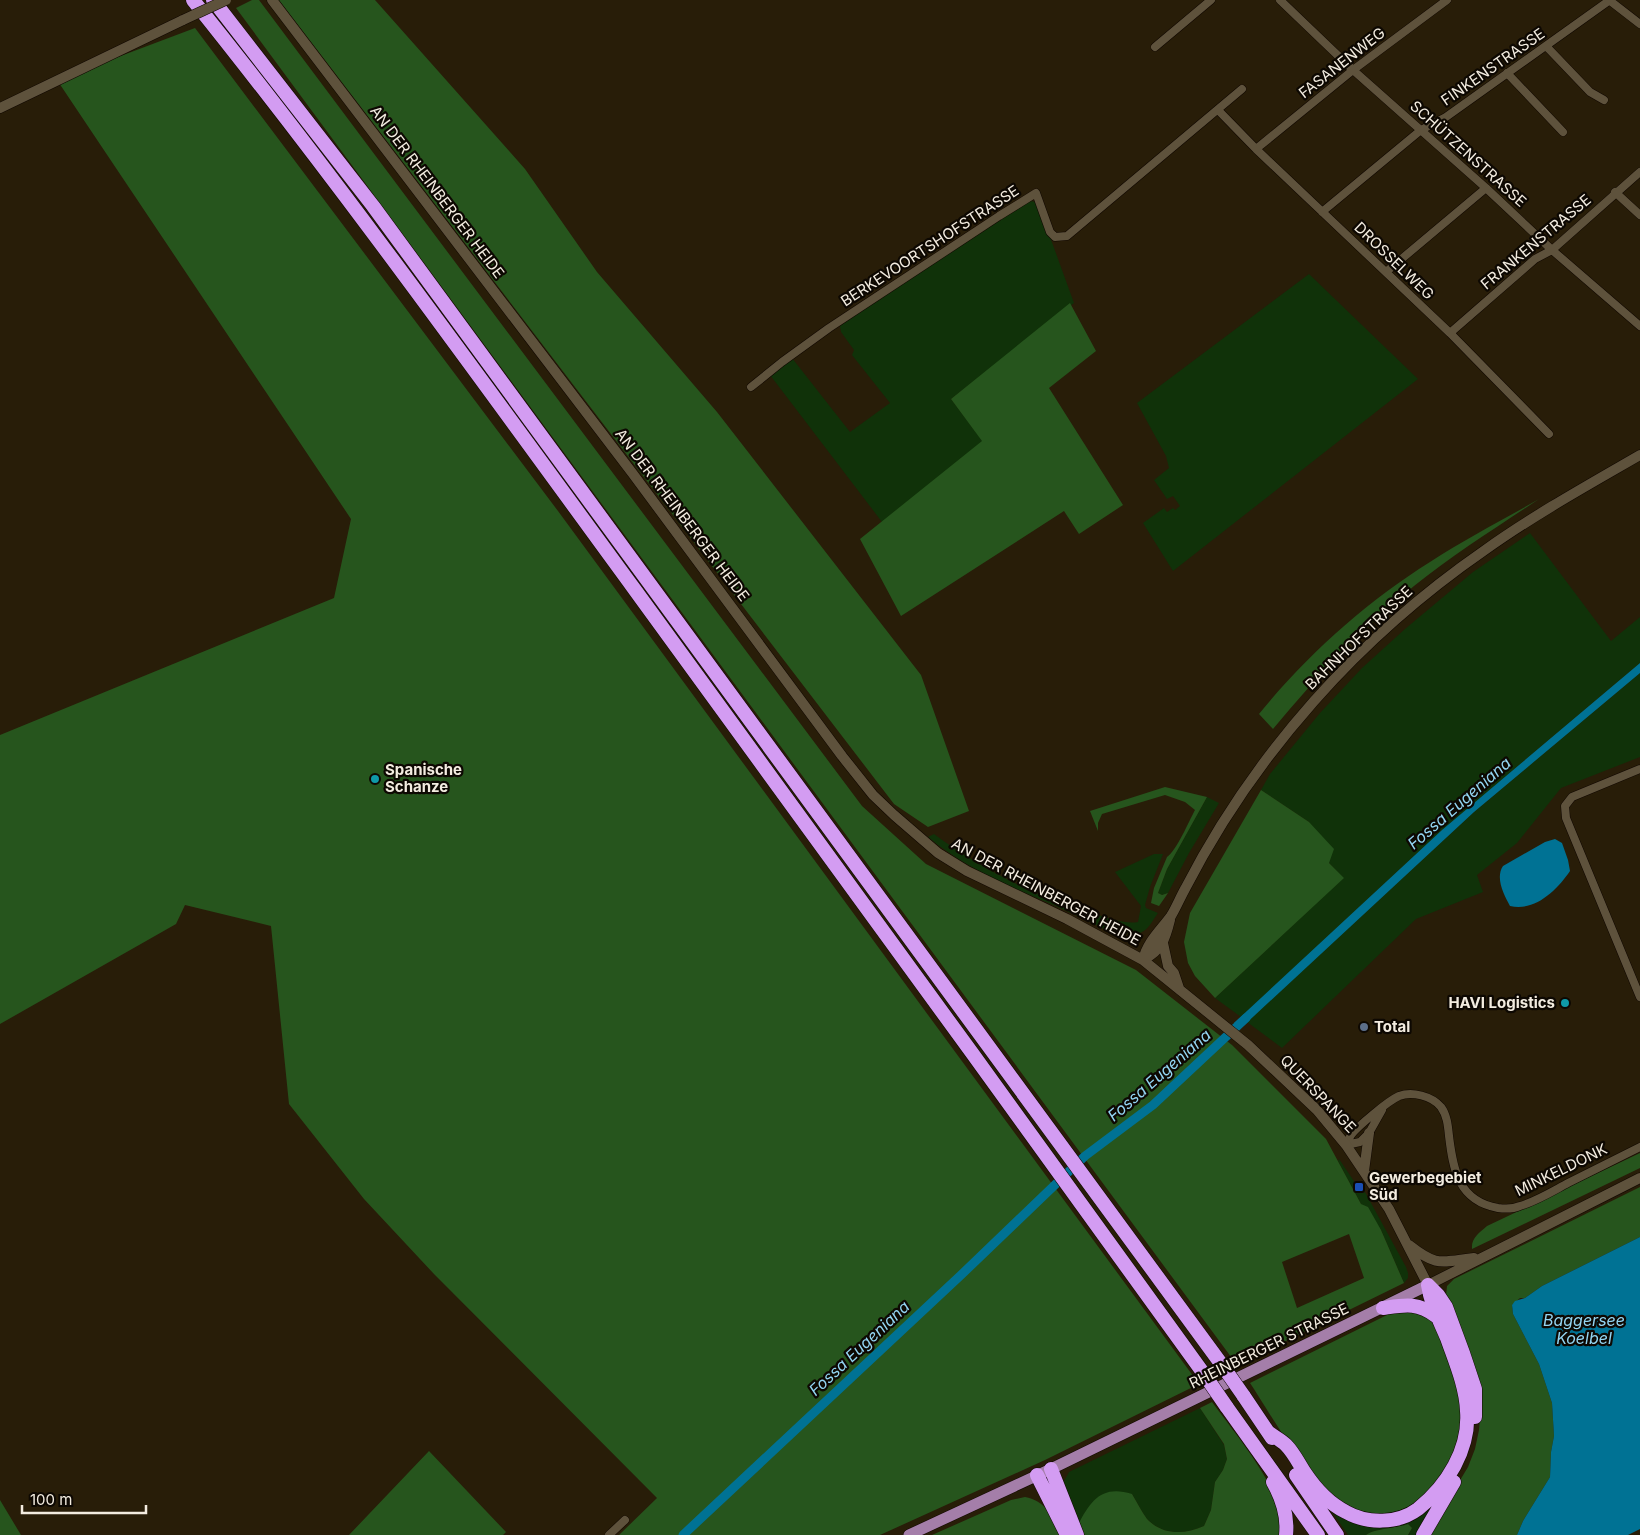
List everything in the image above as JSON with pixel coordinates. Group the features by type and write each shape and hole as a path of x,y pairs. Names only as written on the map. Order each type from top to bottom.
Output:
{"highway":[{"path":"193,0 313,153 427,306 1026,1126 1318,1535"},
{"path":"213,0 373,206 1038,1112 1243,1395 1337,1535"},
{"path":"1268,1432 1286,1444 1312,1481 1329,1500 1348,1514 1370,1521 1380,1521 1398,1518 1415,1511 1428,1501 1447,1478 1457,1460 1464,1442 1468,1411 1452,1351 1430,1300 1428,1285"},
{"path":"1423,1535 1462,1470 1468,1456 1472,1442 1476,1410 1475,1390 1451,1320 1438,1295 1428,1285"},
{"path":"1383,1308 1412,1305 1428,1310 1436,1316"},
{"path":"1267,1463 1269,1475 1278,1490 1284,1508 1287,1525 1286,1535"},
{"path":"1051,1469 1077,1535"},
{"path":"1037,1475 1067,1535"}],"main road":[{"name":"RHEINBERGER STRASSE","path":"909,1535 1051,1469 1428,1285"}],"street":[{"path":"0,108 226,0"},
{"name":"AN DER RHEINBERGER HEIDE","path":"272,0 633,474 873,795 926,843 968,872 1067,919 1143,960"},
{"path":"1155,47 1211,0"},
{"name":"SCHÜTZENSTRASSE","path":"1280,0 1353,70 1486,188 1552,250 1640,326"},
{"name":"FASANENWEG","path":"1256,148 1353,70 1447,0"},
{"path":"1610,0 1640,24"},
{"name":"FINKENSTRASSE","path":"1322,212 1421,130 1446,117 1610,0"},
{"path":"1546,46 1590,92 1604,100"},
{"path":"1507,73 1563,132"},
{"name":"BERKEVOORTSHOFSTRASSE","path":"751,387 787,357 829,328 1036,193 1050,232 1055,237 1067,236 1242,89"},
{"name":"DROSSELWEG","path":"1218,110 1450,333 1549,434"},
{"name":"FRANKENSTRASSE","path":"1450,333 1535,259 1552,250 1615,192 1640,172"},
{"path":"1386,272 1486,188"},
{"path":"1615,192 1640,215"},
{"name":"BAHNHOFSTRASSE","path":"1143,960 1145,950 1171,915 1213,839 1257,771 1301,715 1369,644 1421,598 1486,549 1558,503 1640,455"},
{"path":"1640,769 1572,797 1565,806 1566,818 1640,997"},
{"name":"BAHNHOFSTRASSE","path":"1143,960 1154,954 1162,943 1167,933 1171,915"},
{"path":"1162,943 1168,966 1174,973 1179,988"},
{"name":"QUERSPANGE","path":"1143,960 1248,1045 1317,1110 1346,1145 1393,1216 1428,1285"},
{"name":"MINKELDONK","path":"1346,1145 1352,1134 1386,1104 1406,1094 1424,1096 1442,1108 1452,1161 1460,1184 1472,1197 1481,1203 1508,1209 1520,1207 1640,1147"},
{"path":"1346,1145 1360,1142 1369,1133 1386,1104"},
{"path":"1364,1171 1369,1133"},
{"name":"RHEINBERGER STRASSE","path":"1428,1285 1640,1178"},
{"path":"1406,1242 1428,1259 1442,1262 1483,1257"},
{"path":"609,1535 625,1520"}],"green space":[{"path":"252,0 259,0 862,806 926,864 1136,970 1232,1045 1326,1139 1361,1204 1368,1207 1381,1230 1404,1283 1237,1365 236,8","holes":["1349,1234 1364,1278 1297,1308 1282,1262"]},
{"path":"279,0 375,0 525,169 597,272 717,412 921,675 969,811 928,827 894,804"},
{"path":"195,28 558,511 1199,1384 1045,1460 880,1535 619,1535 657,1498 434,1274 364,1199 289,1104 271,926 185,905 176,924 0,1024 0,735 334,598 351,519 57,80"},
{"path":"1030,201 1036,202 1041,212 1074,303 951,399 983,441 882,522 770,375 792,358 850,432 890,403 852,355 854,350 841,332 840,326 895,287"},
{"path":"1309,274 1418,379 1173,571 1143,523 1164,508 1167,512 1173,508 1175,510 1180,506 1173,496 1167,499 1154,480 1169,468 1166,456 1137,403"},
{"path":"1070,303 1096,351 1049,388 1123,505 1079,534 1064,511 901,616 860,539 982,441 951,399"},
{"path":"1539,499 1444,563 1395,602 1340,654 1273,729 1259,714 1317,651 1383,594 1470,537"},
{"path":"1530,533 1611,641 1640,617 1640,663 1442,830 1241,1017 1215,998 1343,878 1329,863 1309,822 1261,790 1270,774 1320,713 1362,668 1473,572"},
{"path":"1640,673 1640,757 1561,788 1517,843 1477,875 1483,892 1416,919 1282,1048 1247,1022 1474,812"},
{"path":"1165,787 1207,797 1167,869 1158,893 1162,895 1168,893 1159,906 1151,903 1154,888 1167,857 1179,842 1195,810 1185,802 1165,795 1102,814 1098,823 1098,831 1090,811"},
{"path":"1261,790 1309,822 1334,849 1329,863 1344,878 1215,998 1195,976 1188,963 1184,942 1190,913"},
{"path":"1207,797 1219,803 1168,893 1162,895 1158,893 1167,869"},
{"path":"934,834 973,860 1037,894 1082,911 1130,922 1138,922 1141,906 1115,872 1154,854 1163,854 1145,905 1146,908 1158,913 1145,931 1129,933 1120,938 973,867 928,837"},
{"path":"1640,1153 1640,1168 1472,1249 1474,1239 1487,1226"},
{"path":"1339,1159 1362,1193 1365,1192 1406,1267 1408,1278 1404,1283 1381,1230 1361,1204 1338,1161"},
{"path":"1640,1187 1640,1237 1542,1286 1525,1298 1520,1298 1512,1305 1513,1314 1539,1364 1552,1403 1554,1436 1550,1477 1523,1521 1517,1535 1427,1535 1468,1467 1475,1449 1481,1407 1446,1296 1447,1286 1454,1279"},
{"path":"1405,1309 1434,1319 1461,1394 1458,1435 1451,1456 1441,1476 1428,1492 1411,1505 1392,1512 1371,1513 1348,1507 1335,1499 1321,1486 1294,1452 1250,1383 1389,1314"},
{"path":"1212,1402 1250,1453 1267,1480 1279,1508 1281,1535 1082,1535 1078,1525 1088,1508 1105,1493 1113,1492 1132,1494 1147,1519 1166,1531 1189,1531 1204,1526 1211,1510 1215,1482 1223,1470 1227,1459 1224,1444 1200,1408"},
{"path":"1200,1408 1224,1445 1227,1459 1223,1470 1215,1482 1211,1510 1204,1526 1181,1532 1166,1531 1159,1528 1147,1519 1132,1494 1078,1525 1064,1488 1064,1481 1069,1472"},
{"path":"429,1451 506,1532 503,1535 349,1535"},
{"path":"1443,1489 1417,1535 1408,1535 1412,1528 1408,1524 1374,1531 1366,1535 1348,1535 1329,1507"},
{"path":"1025,1497 1033,1499 1044,1506 1061,1535 932,1535 1011,1500"},
{"path":"0,1500 21,1535 0,1535"},
{"path":"1408,1524 1412,1528 1408,1535 1366,1535 1374,1531"}],"water":[{"path":"1640,663 1640,673 1474,812 1240,1029 1234,1023 1442,830"},
{"path":"1555,839 1562,843 1570,871 1552,892 1537,903 1519,907 1510,906 1500,881 1503,866 1545,842"},
{"name":"Baggersee Koelbel","path":"1640,1237 1640,1529 1628,1535 1517,1535 1523,1521 1550,1477 1554,1436 1552,1403 1539,1364 1513,1314 1512,1305 1515,1301 1525,1298 1542,1286"}],"waterway":[{"name":"Fossa Eugeniana","path":"683,1535 961,1275 1085,1156 1153,1105 1246,1018"}],"place":[{"name":"Spanische Schanze","path":"375,779"},
{"name":"HAVI Logistics","path":"1565,1003"},
{"name":"Total","path":"1364,1027"},
{"name":"Gewerbegebiet Süd","path":"1359,1187"}]}
